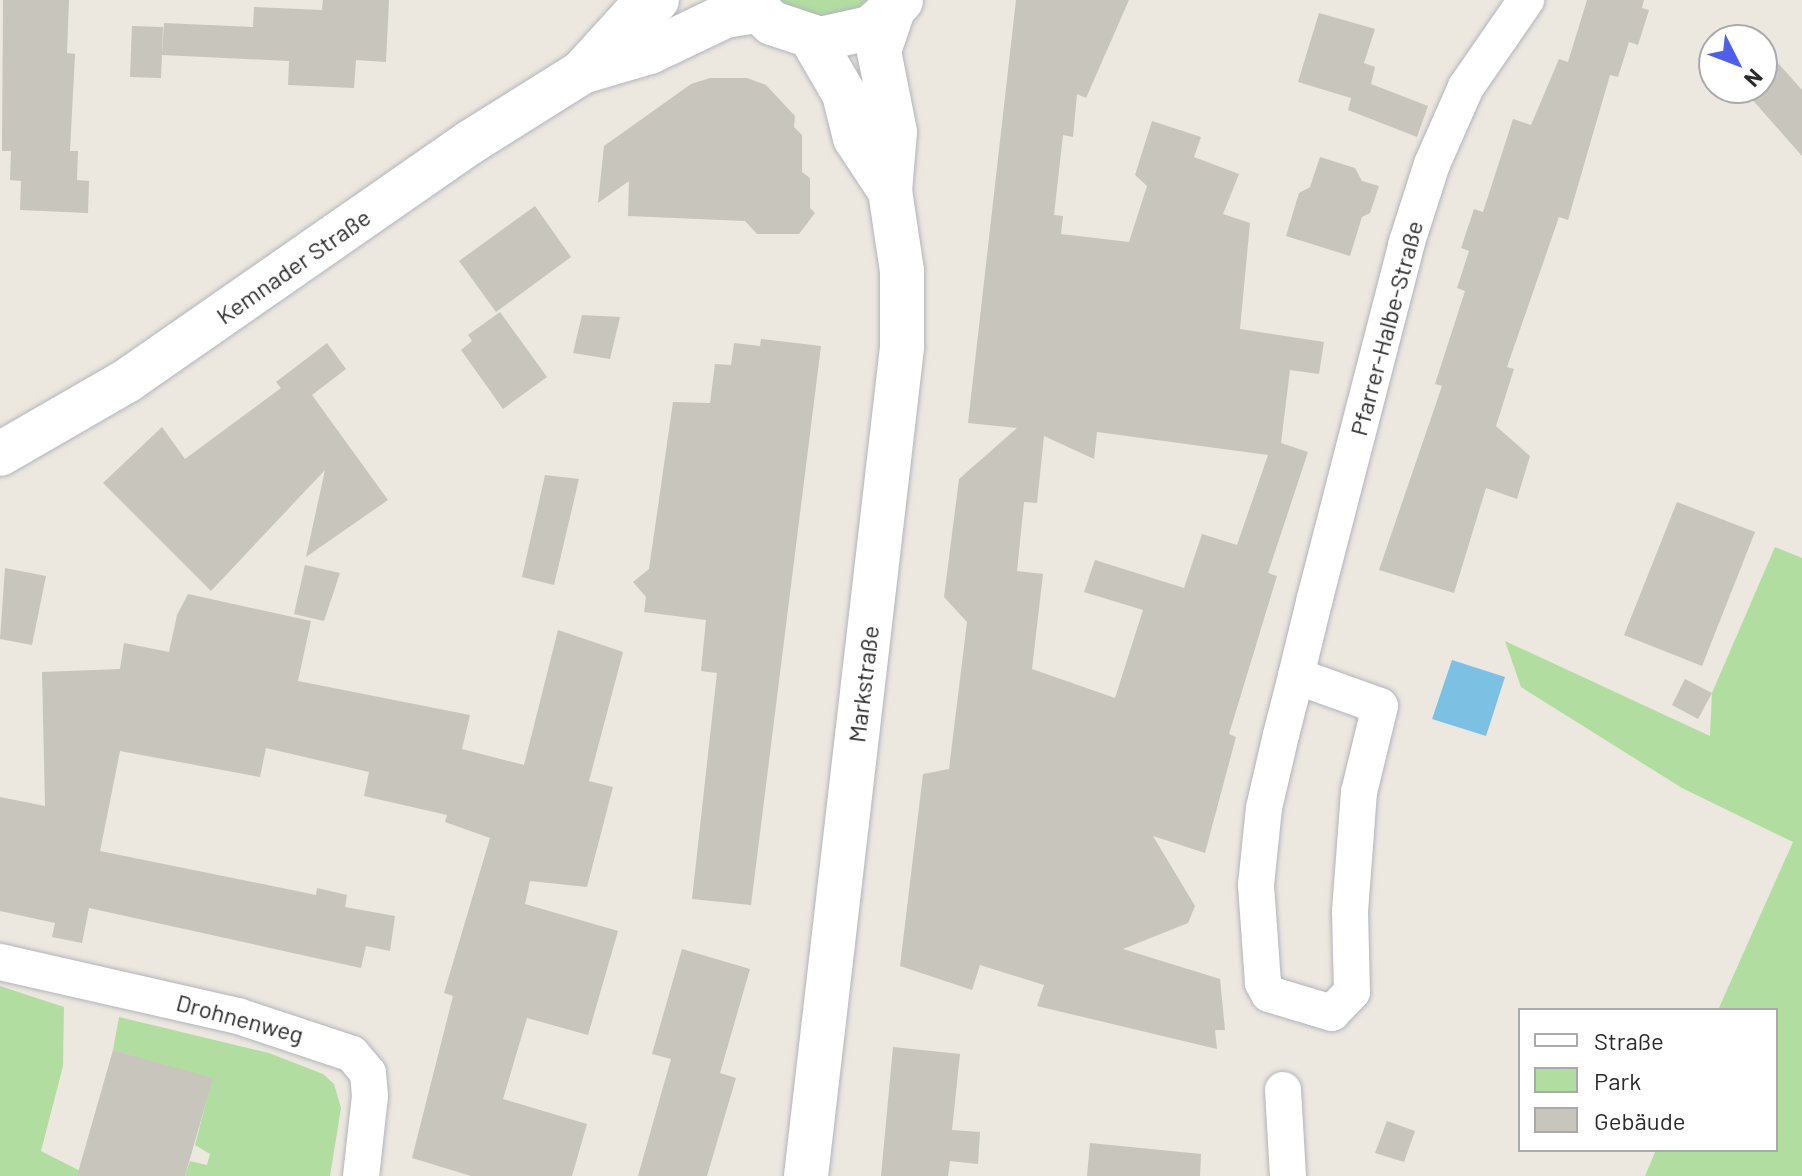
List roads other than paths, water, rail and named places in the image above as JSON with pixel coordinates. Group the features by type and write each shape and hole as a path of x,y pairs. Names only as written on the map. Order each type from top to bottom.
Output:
{"main road":[{"name":"Kemnader Straße","path":"0,454 128,380 458,151 582,72 632,17 657,0"},
{"name":"Kemnader Straße","path":"582,72 650,52 752,5"},
{"path":"752,5 772,23 811,37 846,36 897,6"},
{"name":"Markstraße","path":"806,1176 902,347 902,271 890,191 895,132 879,51 897,6"},
{"name":"Markstraße","path":"811,37 844,94 855,138 890,191"}],"street":[{"name":"Pfarrer-Halbe-Straße","path":"1296,676 1380,706 1357,819 1352,992 1332,1013 1269,994 1260,962 1256,885 1264,808 1296,676 1402,259 1432,164 1466,87 1526,0"},
{"name":"Drohnenweg","path":"0,962 238,1016 352,1054 368,1073 370,1096 361,1176"},
{"path":"1283,1090 1288,1176"}],"water":[{"path":"1452,660 1505,677 1486,736 1432,719"}]}
